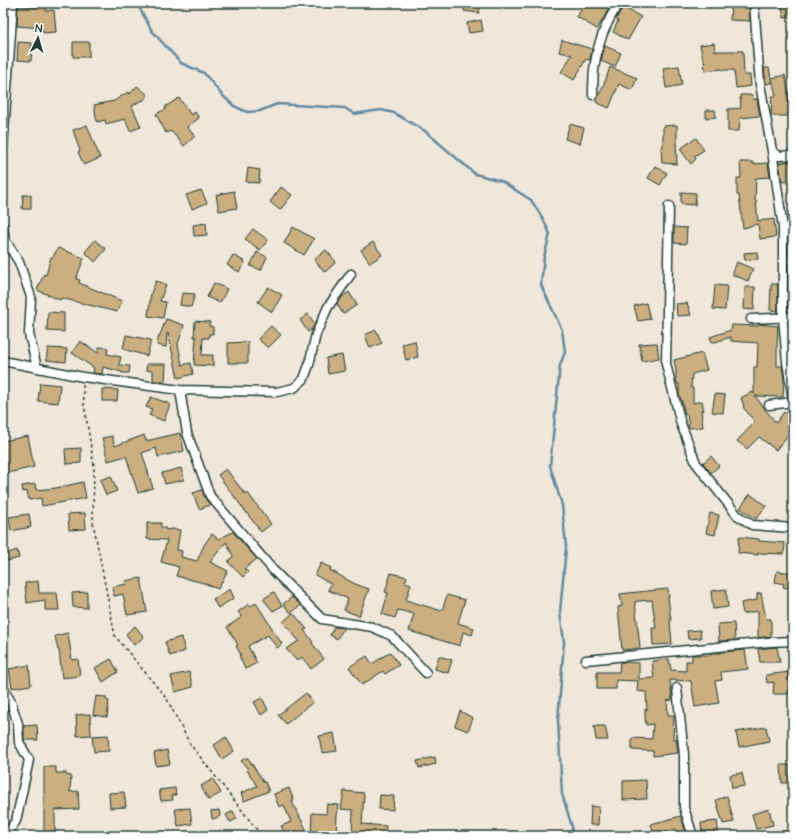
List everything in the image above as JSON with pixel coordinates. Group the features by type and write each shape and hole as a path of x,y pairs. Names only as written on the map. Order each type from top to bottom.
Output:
{"street":[{"path":"593,95 594,65 597,49 612,13 619,3"},
{"path":"754,3 760,84 772,151 783,228 783,318 787,362 793,401 769,405"},
{"path":"3,148 13,4"},
{"path":"772,151 779,156 793,155"},
{"path":"669,206 666,364 681,424 696,463 737,515 752,525 793,528"},
{"path":"3,226 5,240 19,262 31,297 29,334 37,368"},
{"path":"783,228 790,234 793,234"},
{"path":"3,361 83,377 180,390 277,392 294,388 304,379 309,365 316,334 328,307 352,274"},
{"path":"751,319 793,317"},
{"path":"180,390 187,433 210,496 273,570 322,619 372,627 392,636 426,673"},
{"path":"586,660 793,641"},
{"path":"3,688 11,702 18,724 19,742 29,760 16,822 7,833 3,834"},
{"path":"677,688 684,755 684,808 693,836"},
{"path":"785,836 793,834"}],"path":[{"path":"83,377 84,404 94,466 93,522 115,636 167,699 190,744 262,836"}],"building":[{"path":"35,3 46,3 46,11 54,10 56,32 43,33 42,28 17,26 18,6 36,7"},
{"path":"465,3 480,3 479,13 464,11"},
{"path":"585,3 598,3 609,9 597,29 577,17"},
{"path":"731,4 749,5 750,21 730,20"},
{"path":"793,4 793,17 784,18 782,6"},
{"path":"623,7 641,17 628,40 613,32 618,21 616,19"},
{"path":"481,20 483,31 469,33 467,23"},
{"path":"562,40 592,49 590,60 586,59 574,80 561,72 572,55 559,52"},
{"path":"18,42 32,43 31,61 17,60"},
{"path":"73,42 89,42 89,57 73,57"},
{"path":"714,43 715,51 743,51 744,75 750,75 751,86 736,88 734,70 722,69 705,71 704,59 700,45"},
{"path":"605,46 621,53 615,67 601,61"},
{"path":"679,66 682,85 666,88 663,68"},
{"path":"610,67 637,78 632,90 619,84 609,108 596,102"},
{"path":"764,68 769,68 772,83 766,84"},
{"path":"785,75 789,93 788,116 771,116 772,96 776,96 772,78"},
{"path":"137,86 148,95 143,101 142,100 132,106 141,127 130,131 125,119 106,124 105,120 97,122 94,105 114,101 128,92 130,94"},
{"path":"740,95 752,95 753,99 757,99 760,116 740,118 739,131 728,131 728,109 741,108"},
{"path":"179,98 191,115 195,112 199,118 187,127 195,136 184,146 171,131 166,133 156,114 166,109 165,107"},
{"path":"706,110 715,110 716,117 706,118"},
{"path":"570,124 584,128 580,144 565,139"},
{"path":"87,125 100,158 84,165 78,152 80,151 73,130"},
{"path":"677,125 677,164 662,163 661,147 663,147 663,126"},
{"path":"696,138 704,150 694,156 696,159 691,164 680,149"},
{"path":"793,161 793,181 782,182 779,163"},
{"path":"740,162 753,162 753,164 768,163 770,177 756,178 755,201 758,221 774,219 776,237 760,239 758,224 743,228 739,195 737,195 737,178 741,178"},
{"path":"655,166 667,173 660,185 648,178"},
{"path":"248,168 260,170 259,183 246,182"},
{"path":"281,187 292,195 280,210 270,202"},
{"path":"201,190 207,203 192,209 186,195"},
{"path":"234,191 237,208 219,211 216,195"},
{"path":"681,192 696,193 695,205 681,204"},
{"path":"23,195 31,195 31,209 22,209"},
{"path":"206,223 207,235 194,236 193,225"},
{"path":"293,227 314,239 304,255 284,243"},
{"path":"674,227 687,228 686,244 674,243"},
{"path":"253,229 268,240 260,250 245,239"},
{"path":"95,240 106,249 95,262 85,252"},
{"path":"373,242 382,255 370,263 361,250"},
{"path":"58,248 84,258 76,279 80,280 79,283 122,301 117,312 61,298 60,300 37,290 44,274 46,275 51,257 53,257"},
{"path":"326,250 336,262 325,272 314,260"},
{"path":"257,252 267,257 261,270 250,266"},
{"path":"757,252 758,259 745,260 744,253"},
{"path":"233,255 245,262 239,272 227,265"},
{"path":"737,262 753,269 748,281 733,275"},
{"path":"156,281 166,284 160,301 166,302 163,318 148,316 151,293"},
{"path":"214,283 227,289 220,303 207,297"},
{"path":"771,284 778,284 778,311 770,310"},
{"path":"715,285 727,286 725,310 713,309"},
{"path":"268,287 282,295 272,312 258,302"},
{"path":"745,287 755,287 754,310 744,309"},
{"path":"349,292 357,305 343,314 337,304 342,297"},
{"path":"182,293 195,294 191,307 180,305"},
{"path":"646,303 650,319 638,321 634,306"},
{"path":"687,303 691,315 677,316 676,304"},
{"path":"48,312 64,313 64,332 47,331"},
{"path":"308,314 315,324 308,332 300,320"},
{"path":"166,319 184,325 178,344 182,365 191,363 193,374 178,378 168,333 166,347 157,345 159,335"},
{"path":"195,321 210,322 209,326 213,327 213,334 209,334 209,338 203,338 202,355 213,355 213,366 194,365 196,337 194,337"},
{"path":"759,324 778,326 777,366 782,366 784,379 783,397 755,396 776,423 784,412 793,419 793,433 790,437 788,435 776,450 759,437 747,449 737,441 755,422 743,407 741,398 752,392 754,394 754,367 757,367 758,343 731,341 731,337 712,342 710,337 731,330 732,325 758,326"},
{"path":"271,326 281,335 268,348 258,339"},
{"path":"376,330 382,343 370,348 365,335"},
{"path":"126,335 151,340 147,356 123,349"},
{"path":"80,341 98,353 99,347 108,348 107,354 121,357 119,365 130,366 129,373 122,373 103,367 102,374 93,373 94,368 72,353"},
{"path":"415,341 418,357 406,360 402,344"},
{"path":"248,342 248,363 228,363 228,343"},
{"path":"657,343 659,358 642,361 639,344"},
{"path":"48,348 67,349 66,362 46,360"},
{"path":"702,353 707,370 692,374 691,388 693,388 693,403 702,401 704,411 701,410 703,427 689,428 687,414 685,415 679,393 679,384 677,384 676,380 674,360"},
{"path":"342,355 345,371 328,374 326,358"},
{"path":"147,364 166,364 165,381 153,381 153,371 146,370"},
{"path":"40,383 60,385 58,403 38,401"},
{"path":"102,389 118,390 117,401 102,401"},
{"path":"715,394 725,395 723,413 712,412"},
{"path":"151,397 170,404 164,421 149,415 152,409 146,407"},
{"path":"180,433 184,451 158,457 156,448 142,453 153,488 138,493 126,456 108,461 102,438 112,436 115,446 144,435 146,441"},
{"path":"28,436 34,467 3,474 3,441"},
{"path":"81,448 81,463 66,464 65,449"},
{"path":"711,456 719,466 711,473 703,463"},
{"path":"181,468 184,480 165,484 162,473"},
{"path":"226,469 245,494 247,492 271,524 261,532 218,475"},
{"path":"111,476 117,491 106,495 100,480"},
{"path":"83,482 86,498 42,506 41,498 29,500 27,491 23,492 22,486 35,484 36,490 56,488"},
{"path":"202,490 210,505 199,509 193,493"},
{"path":"750,494 766,506 756,519 740,508"},
{"path":"85,513 86,529 69,530 68,514"},
{"path":"710,513 719,515 715,535 706,533"},
{"path":"29,514 31,527 11,531 9,517"},
{"path":"147,523 161,523 161,527 165,528 166,530 180,530 177,550 182,551 181,557 197,561 204,545 212,534 218,539 233,532 257,559 244,569 248,572 243,577 228,562 233,556 226,542 210,562 228,571 218,589 204,583 176,576 179,567 161,562 167,540 147,539"},
{"path":"739,537 759,539 759,541 785,543 784,554 758,553 758,555 738,553"},
{"path":"17,550 19,558 3,562 3,555"},
{"path":"321,563 331,568 330,570 355,584 369,589 359,616 344,610 348,599 328,590 331,584 315,575"},
{"path":"777,571 793,573 793,589 783,587 784,584 775,582"},
{"path":"391,573 407,577 405,582 411,584 406,600 442,611 447,595 465,600 458,623 474,628 472,635 463,632 460,646 409,631 414,614 398,610 395,618 382,614 388,593 385,592"},
{"path":"141,578 147,612 127,615 123,594 114,596 113,587 126,584 125,581"},
{"path":"38,581 39,593 57,593 59,610 45,610 45,600 27,603 25,583"},
{"path":"230,589 234,598 218,608 213,599"},
{"path":"668,589 672,644 653,645 652,628 656,628 652,600 638,601 635,602 640,648 622,650 618,607 622,606 620,594"},
{"path":"726,589 728,607 713,609 711,591"},
{"path":"87,592 87,608 73,607 72,593"},
{"path":"274,592 282,606 273,611 263,599"},
{"path":"761,593 766,619 771,619 771,636 758,638 758,611 743,614 741,603 757,600 757,594"},
{"path":"292,597 301,605 291,613 283,604"},
{"path":"256,603 282,644 277,648 268,635 248,646 257,663 245,669 239,655 241,655 236,646 238,645 227,627 242,617 238,612 249,604 251,606"},
{"path":"293,613 307,629 304,630 324,659 311,669 302,657 297,661 286,649 299,641 283,622"},
{"path":"734,623 735,640 719,641 718,624"},
{"path":"135,626 144,637 134,645 126,634"},
{"path":"334,627 344,628 337,639 330,635"},
{"path":"700,630 701,638 688,639 687,631"},
{"path":"68,633 72,660 78,659 80,676 62,678 59,650 55,636"},
{"path":"181,637 185,651 170,656 165,642"},
{"path":"777,647 780,662 760,662 758,649"},
{"path":"745,650 748,669 721,672 722,680 715,681 719,703 695,707 691,681 670,680 672,700 667,701 668,715 674,715 673,739 676,738 678,753 653,756 653,751 632,750 632,738 652,739 653,724 646,725 646,692 637,691 638,681 616,680 616,689 597,689 597,672 619,672 620,662 639,663 639,679 654,678 652,661 669,659 671,670 686,671 686,661 692,661 692,655 711,655 710,653"},
{"path":"390,652 399,665 385,674 383,671 362,685 349,667 367,656 372,664"},
{"path":"439,656 452,660 448,673 435,669"},
{"path":"111,659 118,672 103,682 95,668"},
{"path":"29,665 31,685 12,688 9,669"},
{"path":"189,672 193,687 175,692 171,676"},
{"path":"789,672 788,694 773,694 774,682 767,683 766,675"},
{"path":"306,693 313,702 286,724 278,715"},
{"path":"96,696 106,697 106,700 109,701 107,717 93,715"},
{"path":"262,698 268,710 261,715 254,702"},
{"path":"460,711 473,718 468,731 455,726"},
{"path":"90,714 91,735 77,736 76,715"},
{"path":"37,725 38,740 24,740 24,726"},
{"path":"594,726 605,726 608,740 596,740"},
{"path":"766,727 769,741 739,747 736,732"},
{"path":"334,733 337,751 322,753 319,736"},
{"path":"108,735 109,751 94,752 92,736"},
{"path":"226,737 234,751 222,759 214,745"},
{"path":"167,750 170,764 156,766 154,753"},
{"path":"435,757 436,764 419,768 417,761"},
{"path":"248,758 264,783 265,782 269,791 244,801 241,793 257,786 247,770 248,769 241,761"},
{"path":"781,765 790,765 790,783 782,783"},
{"path":"44,767 56,767 56,773 66,773 66,775 71,776 70,792 78,791 79,809 55,810 55,832 44,832"},
{"path":"742,773 745,786 732,788 730,775"},
{"path":"213,779 221,793 208,800 201,786"},
{"path":"646,780 647,799 623,800 623,781"},
{"path":"175,788 176,795 172,795 173,800 161,801 159,790"},
{"path":"289,788 294,801 292,802 307,831 296,836 286,836 281,826 291,822 284,805 279,807 274,794"},
{"path":"344,791 364,793 362,824 386,826 385,836 352,836 353,810 341,809"},
{"path":"124,792 126,807 110,808 109,793"},
{"path":"380,795 394,796 393,810 379,809"},
{"path":"727,796 734,822 723,824 716,800"},
{"path":"327,804 339,805 336,836 311,836 312,813 326,814"},
{"path":"591,806 599,807 598,825 590,825"},
{"path":"190,808 192,824 178,826 175,809"},
{"path":"769,809 773,825 756,829 752,814"},
{"path":"219,810 220,816 212,819 211,811"},
{"path":"233,811 237,819 230,822 226,815"},
{"path":"681,816 687,836 678,836 676,829 654,835 651,824"},
{"path":"717,821 719,836 702,836 701,823"}],"waterway":[{"path":"140,3 140,9 152,31 181,63 204,73 222,95 234,106 247,112 260,111 277,104 345,108 354,114 381,110 394,113 425,131 475,174 501,181 531,200 542,217 550,234 544,257 541,285 562,330 565,352 560,365 550,466 562,505 566,547 560,612 564,642 558,720 562,794 572,827 571,836"}]}
